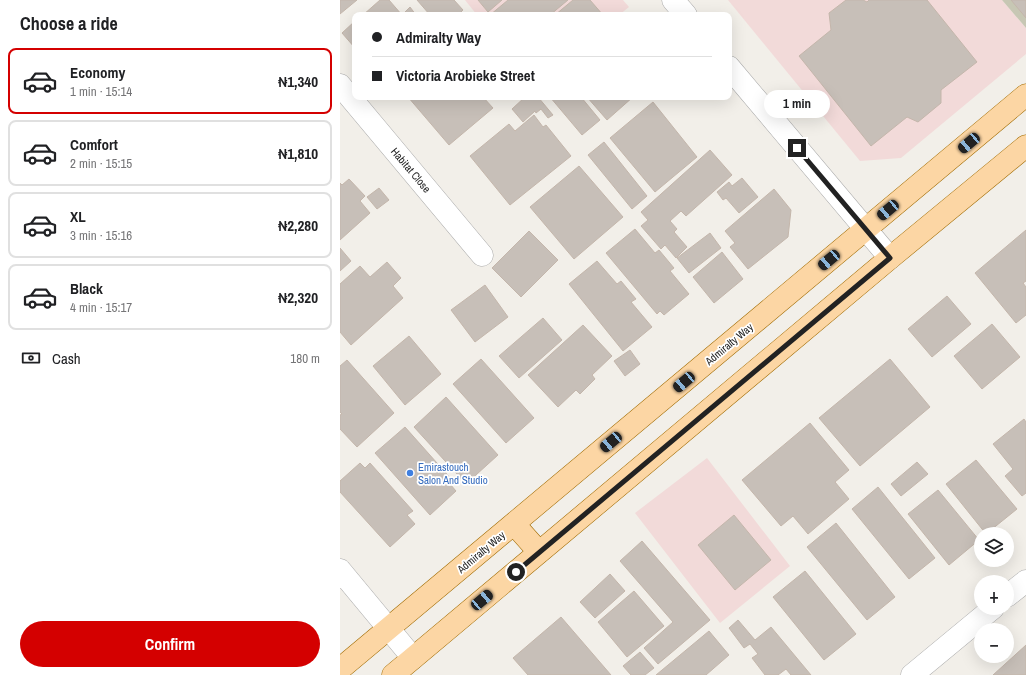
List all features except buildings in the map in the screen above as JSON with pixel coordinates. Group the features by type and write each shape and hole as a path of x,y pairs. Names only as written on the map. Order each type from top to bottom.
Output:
{"main road":[{"name":"Admiralty Way","path":"340,669 1026,96"},
{"path":"393,675 890,258 1026,146"},
{"path":"514,524 540,552"}],"street":[{"path":"673,0 683,12"},
{"path":"732,71 890,258"},
{"name":"Habitat Close","path":"340,85 352,99"},
{"name":"Habitat Close","path":"353,100 482,255"},
{"path":"340,570 413,658"},
{"path":"1014,590 1026,581"},
{"path":"912,675 985,615"}],"shaded area":[{"path":"465,0 623,0 629,7 623,12 475,12"},
{"path":"728,0 1002,0 1026,28 1026,54 901,158 860,161"},
{"path":"1002,0 1026,0 1026,28"},
{"path":"707,458 790,566 720,623 635,513"}],"place":[{"name":"Emirastouch Salon And Studio","path":"410,473"}],"route":[{"path":"516,572 890,258 797,148"}]}
